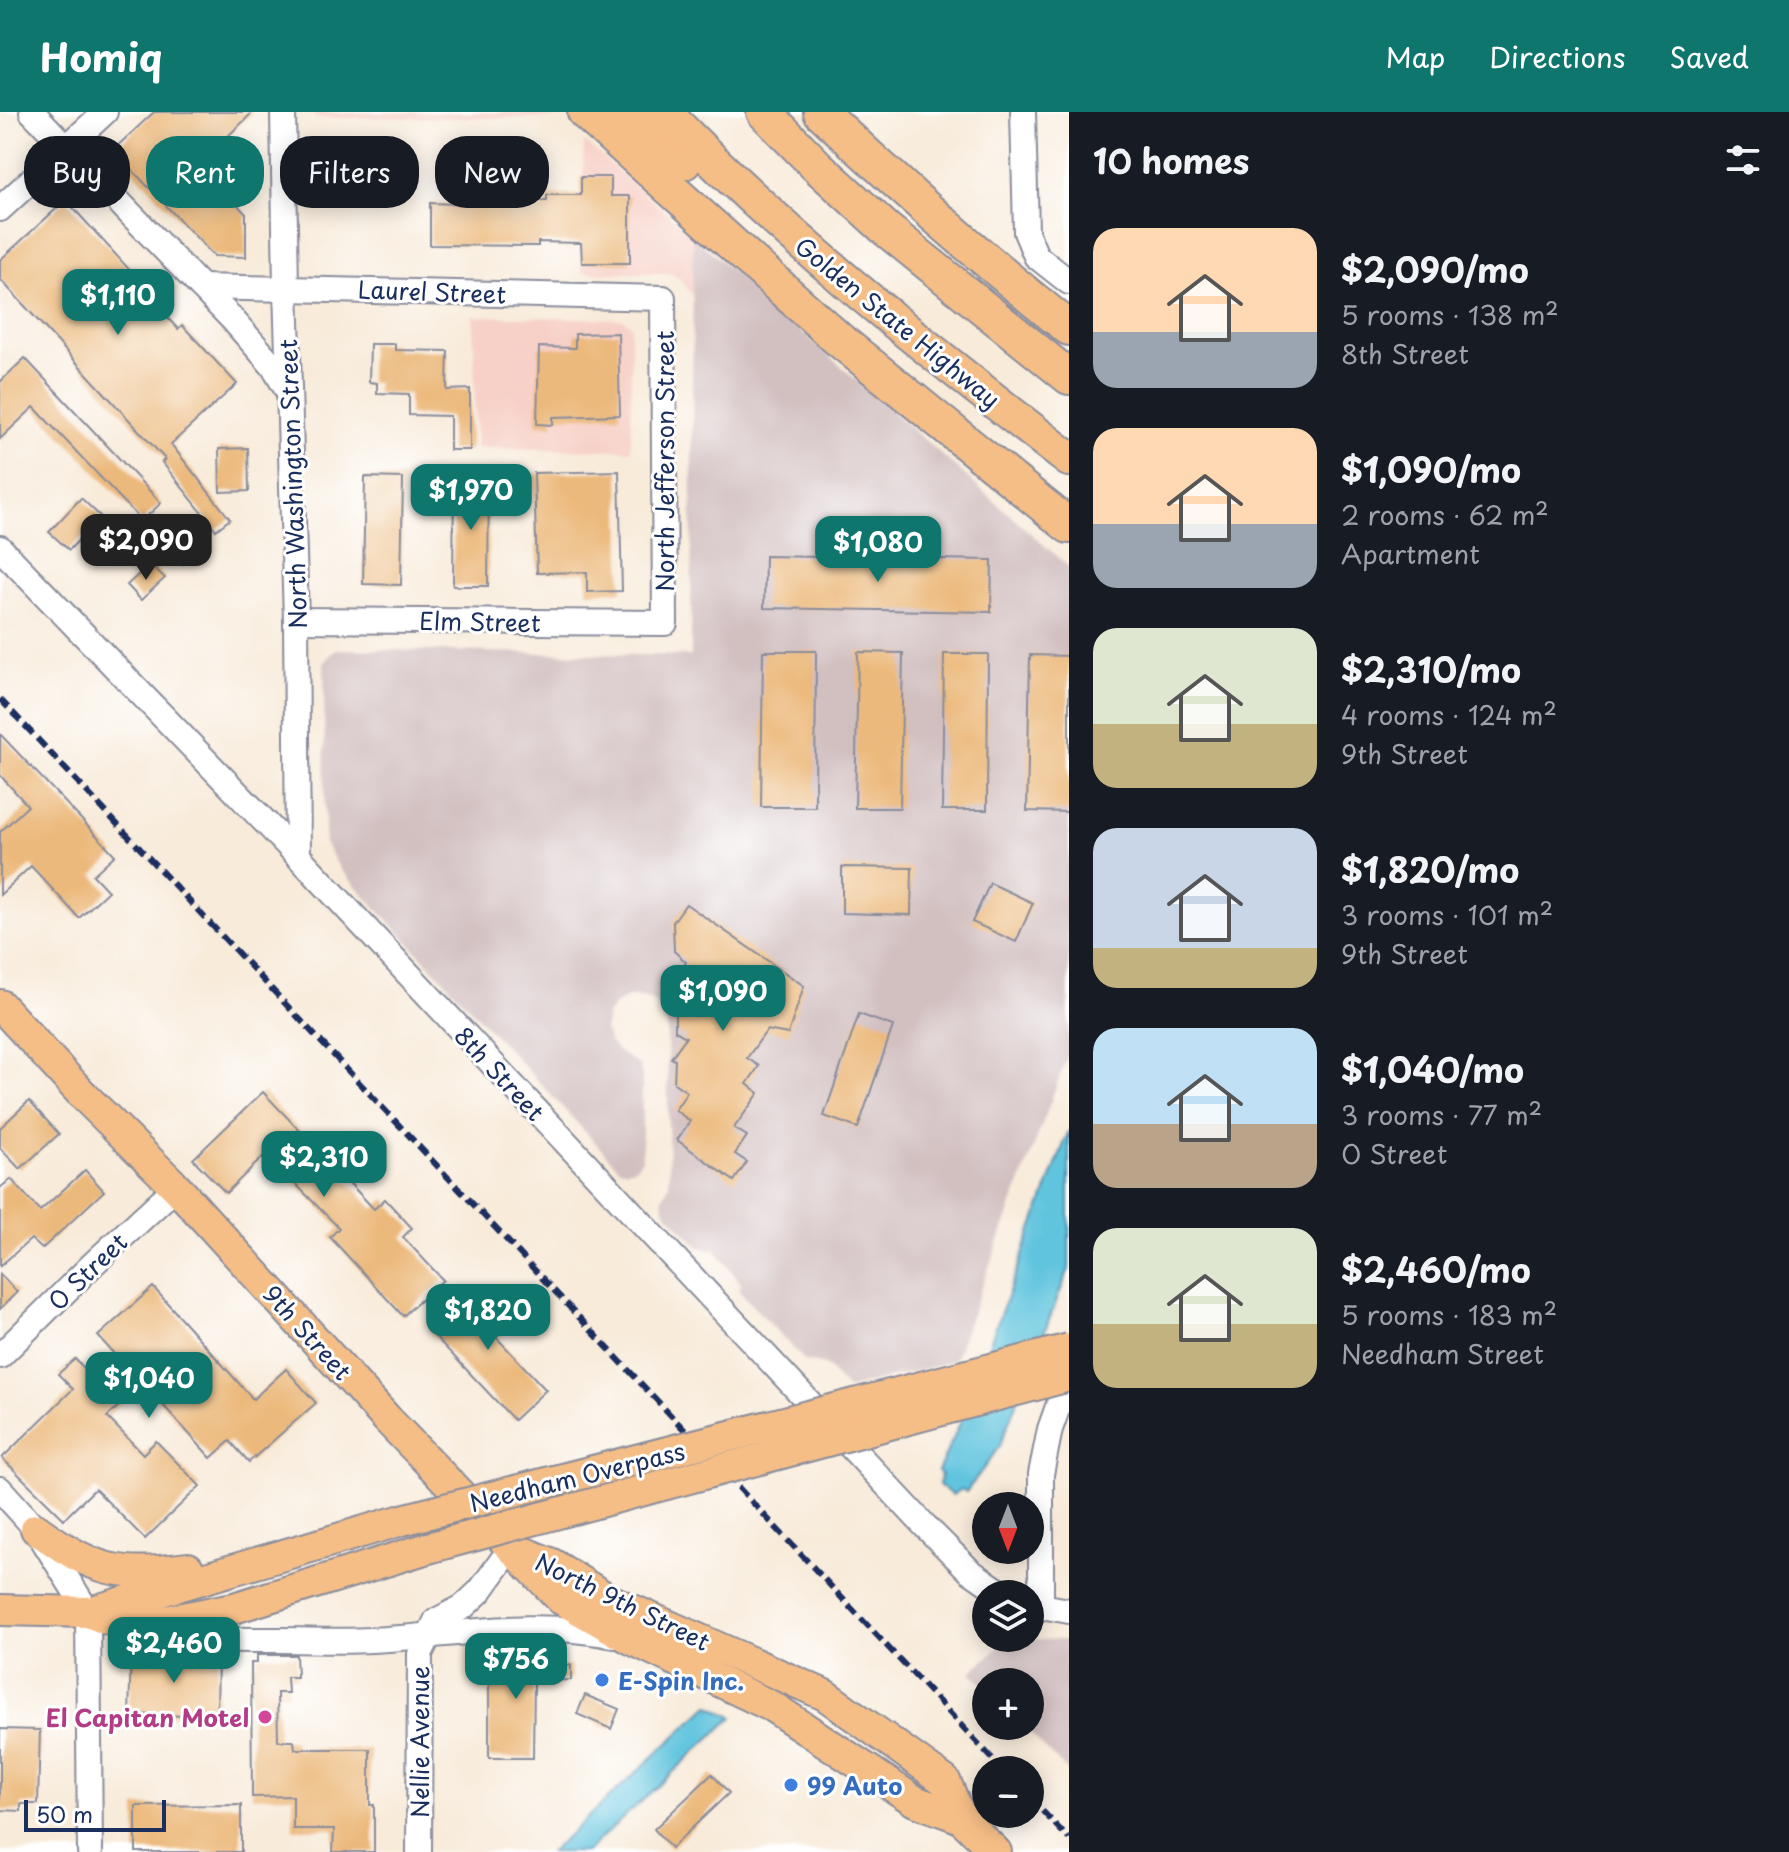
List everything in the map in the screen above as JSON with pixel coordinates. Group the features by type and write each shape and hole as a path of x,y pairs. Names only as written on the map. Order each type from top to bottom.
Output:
{"highway":[{"path":"585,112 837,338 1069,526"},
{"path":"628,112 774,247 890,345 1056,449"},
{"name":"Golden State Highway","path":"664,112 755,201 860,295 1056,449"},
{"path":"764,112 886,229 1069,377"},
{"path":"821,112 980,257 1069,328"}],"main road":[{"name":"9th Street","path":"0,1005 83,1095 176,1187 387,1419 561,1599 631,1639"},
{"name":"Needham Overpass","path":"97,1616 402,1520 1069,1349"},
{"name":"Needham Overpass","path":"97,1616 139,1622 204,1615 428,1548 1069,1376"},
{"path":"36,1529 76,1557 122,1572 192,1568 312,1547"},
{"name":"North 9th Street","path":"511,1548 552,1564 608,1599 825,1695 945,1781 961,1818 996,1852"},
{"path":"0,1610 97,1616"},
{"name":"North 9th Street","path":"631,1639 773,1707 915,1801 961,1818"}],"street":[{"path":"32,112 54,136"},
{"path":"78,136 105,112"},
{"name":"North Washington Street","path":"283,112 296,620 298,856"},
{"path":"1023,112 1026,232 1036,256 1069,282"},
{"path":"0,209 24,186"},
{"path":"124,208 273,366 290,395"},
{"name":"Laurel Street","path":"201,287 663,298"},
{"name":"North Jefferson Street","path":"663,298 665,623"},
{"name":"8th Street","path":"0,548 298,856 925,1526 983,1580"},
{"name":"Elm Street","path":"296,620 665,623"},
{"name":"O Street","path":"0,1356 176,1187"},
{"path":"1036,1580 1041,1474 1050,1429 1069,1376"},
{"path":"0,1489 36,1529 97,1616 134,1631 191,1638 371,1640 477,1629 564,1628 631,1639"},
{"path":"427,1634 436,1621 463,1607 480,1591 511,1548"},
{"path":"1044,1607 1069,1611"},
{"path":"90,1852 97,1616"},
{"name":"Nellie Avenue","path":"419,1852 420,1654 427,1634"}],"shaded area":[{"path":"314,112 555,112 563,118 314,118"},
{"path":"584,141 693,236 693,296 680,279 670,273 582,273"},
{"path":"693,236 1069,567 1069,1052 954,1361 847,1389 825,1365 805,1361 739,1291 741,1283 715,1250 699,1247 665,1211 662,1199 669,1185 667,1026 663,1012 654,1002 642,997 628,997 616,1004 607,1015 605,1030 610,1043 639,1065 642,1075 642,1159 636,1167 627,1170 619,1168 340,869 325,843 324,662 336,649 691,656"},
{"path":"473,316 623,319 631,325 631,450 476,448"},
{"path":"1044,1640 1069,1640 1069,1773 1037,1740 1044,1740 1044,1668 976,1668 994,1652 1044,1652"}],"water":[{"path":"1069,1130 1069,1269 999,1447 966,1492 962,1489 952,1495 939,1485 941,1474 938,1471 958,1428"},
{"path":"709,1705 733,1717 586,1852 550,1852"}],"building":[{"path":"154,112 253,112 228,136 146,136 146,185 130,168 128,136"},
{"path":"581,177 611,177 611,196 630,196 630,263 582,263 581,243 538,242 538,246 430,245 430,203 435,203 435,208 549,208 549,195 581,195"},
{"path":"57,208 73,208 147,289 143,292 178,329 182,325 237,384 171,444 230,519 216,530 162,462 165,459 0,279 0,260"},
{"path":"168,208 240,208 246,214 246,257 214,256"},
{"path":"618,333 620,415 553,417 553,425 537,424 539,347 575,348 575,334"},
{"path":"370,344 395,344 395,350 448,351 447,390 470,389 470,450 450,450 450,416 409,415 409,394 377,393 377,383 369,382"},
{"path":"25,358 161,503 142,521 34,407 0,439 0,382"},
{"path":"248,448 249,491 220,492 219,449"},
{"path":"619,471 622,591 587,592 587,572 537,573 534,473"},
{"path":"365,477 403,478 401,585 363,584"},
{"path":"454,478 489,479 488,586 453,586"},
{"path":"81,498 101,517 69,550 49,532"},
{"path":"185,529 201,546 183,564 167,547"},
{"path":"765,556 992,560 991,612 764,608"},
{"path":"150,564 165,578 141,600 127,585"},
{"path":"763,651 816,651 815,807 761,807"},
{"path":"858,652 903,653 900,808 855,808"},
{"path":"944,654 988,654 987,810 942,810"},
{"path":"1030,655 1069,656 1069,812 1027,811"},
{"path":"0,734 115,855 93,875 108,891 79,918 31,866 0,895 0,832 28,806 0,775"},
{"path":"842,867 912,868 911,915 842,913"},
{"path":"990,883 1033,903 1016,942 972,922"},
{"path":"686,904 804,986 788,1034 767,1030 747,1058 759,1066 747,1084 759,1093 734,1128 747,1136 735,1154 747,1162 734,1181 677,1140 690,1121 675,1110 687,1092 674,1083 675,1060 671,1058 686,1037 675,1031 675,1002 688,988 677,978 686,962 674,951 673,922"},
{"path":"859,1014 893,1026 858,1128 824,1116"},
{"path":"263,1092 374,1209 385,1199 412,1228 403,1237 443,1280 403,1316 330,1237 339,1228 266,1154 226,1193 193,1159"},
{"path":"29,1101 59,1134 20,1169 0,1148 0,1128"},
{"path":"85,1170 104,1191 42,1249 31,1239 0,1266 0,1188 11,1179 40,1211"},
{"path":"0,1274 17,1292 0,1309"},
{"path":"153,1287 253,1399 286,1369 316,1403 249,1462 230,1441 211,1458 154,1395 149,1399 138,1387 107,1417 143,1454 156,1441 200,1486 145,1539 95,1489 64,1519 2,1458 73,1389 58,1374 75,1359 110,1395 133,1375 98,1336"},
{"path":"484,1288 514,1320 496,1337 546,1390 514,1420 430,1331 463,1301 466,1305"},
{"path":"489,1651 534,1651 534,1666 571,1665 571,1680 534,1681 533,1758 489,1758"},
{"path":"131,1653 218,1655 217,1717 129,1714"},
{"name":"El Capitan Motel","path":"257,1655 296,1655 297,1677 287,1677 288,1693 277,1693 278,1741 294,1741 295,1749 370,1749 374,1852 333,1852 334,1829 293,1829 293,1796 252,1797 251,1663 257,1663"},
{"path":"585,1695 619,1709 611,1729 577,1714"},
{"path":"0,1729 40,1730 38,1804 21,1804 21,1811 0,1810"},
{"path":"712,1774 729,1793 671,1848 654,1829"},
{"path":"241,1805 241,1852 136,1852 136,1806"}],"railway":[{"path":"0,699 990,1756"},
{"path":"1044,1813 1069,1839"}],"place":[{"name":"E-Spin Inc.","path":"602,1680"},
{"name":"El Capitan Motel","path":"265,1717"},
{"name":"99 Auto","path":"791,1785"}]}
